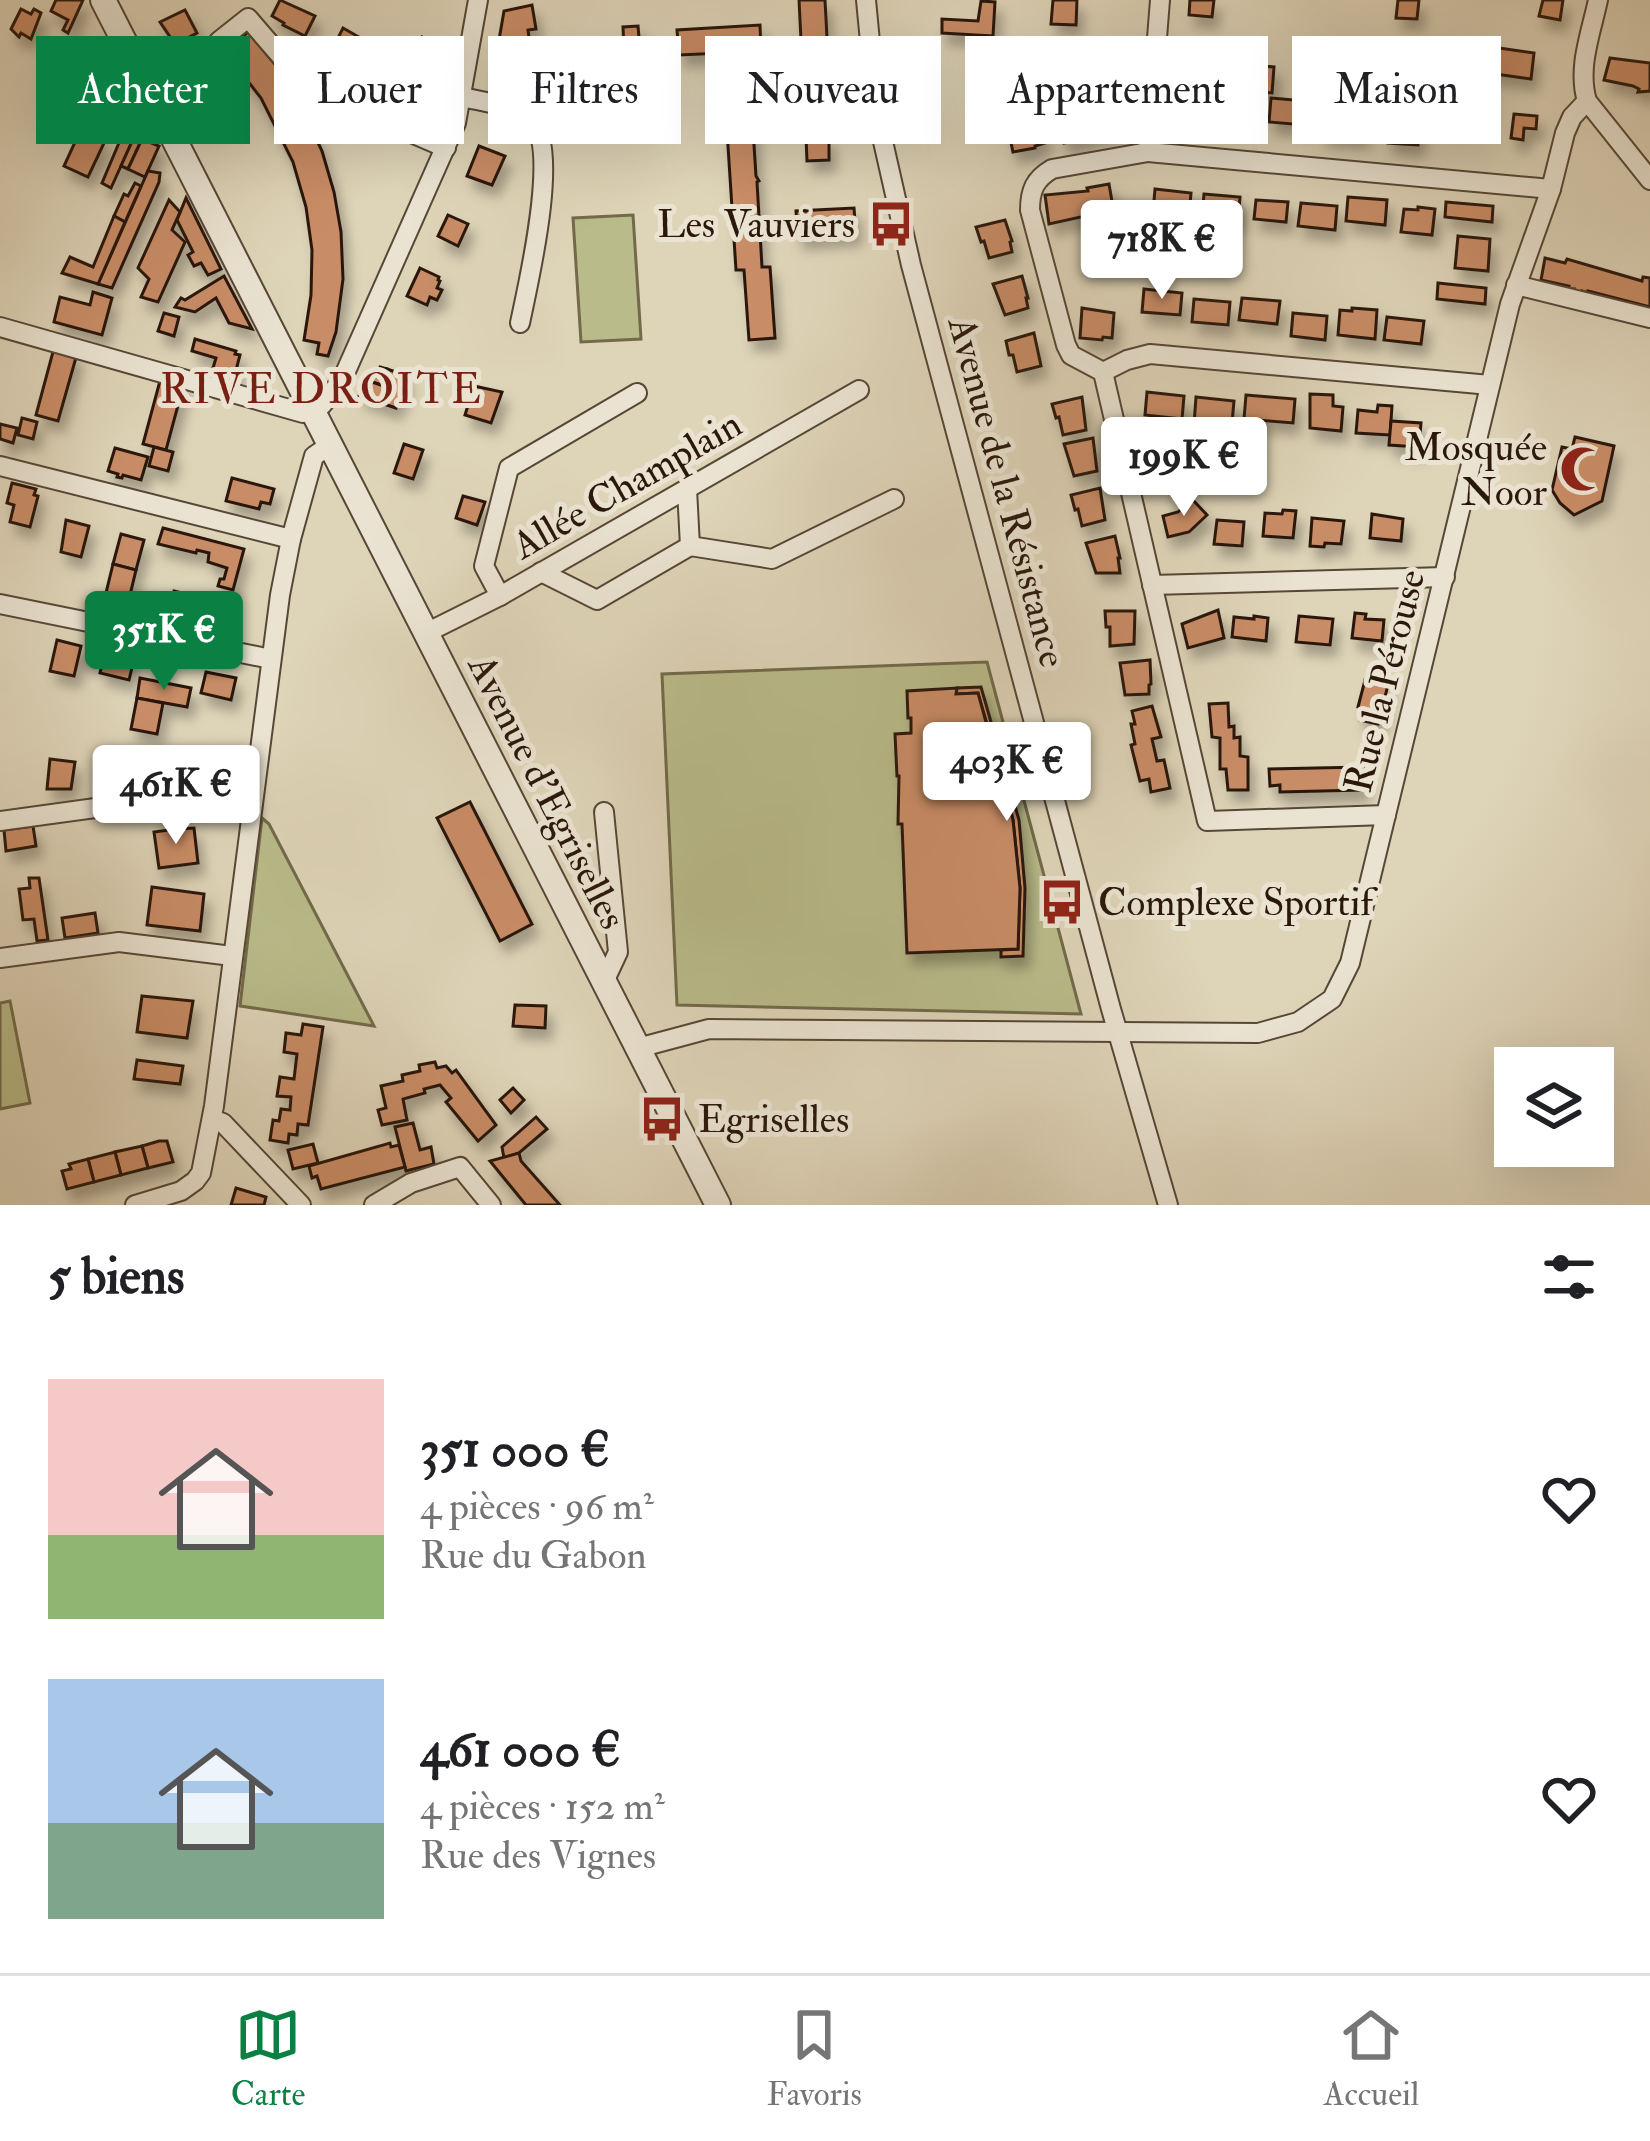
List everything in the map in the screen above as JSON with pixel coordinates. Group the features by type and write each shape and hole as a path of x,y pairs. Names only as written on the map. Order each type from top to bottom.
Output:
{"street":[{"name":"Avenue d'Egriselles","path":"103,0 121,36"},
{"path":"464,85 478,0"},
{"name":"Avenue de la Résistance","path":"866,0 877,115 911,265 1168,1205"},
{"path":"1148,152 1160,0"},
{"path":"1598,0 1582,86 1587,101 1650,180"},
{"path":"226,36 248,17 309,89 446,148"},
{"path":"464,98 523,114 535,124 542,142 542,205 520,323"},
{"name":"Rue la Pérouse","path":"638,1048 709,1029 1258,1033 1298,1022 1331,999 1351,964 1516,285 1572,117 1587,101"},
{"name":"Avenue d'Egriselles","path":"176,144 718,1205"},
{"path":"0,327 303,413 312,411 342,380 448,144"},
{"path":"1386,815 1207,821 1103,372 1071,355 1066,345 1030,210 1030,193 1039,177 1052,169 1148,152 1551,189"},
{"path":"1516,285 1650,318"},
{"path":"1103,372 1150,354 1490,385"},
{"name":"Allée Champlain","path":"426,633 500,596 859,391"},
{"path":"500,596 484,566 509,467 637,393"},
{"path":"135,1205 188,1189 201,1173 291,539 314,456 330,445"},
{"path":"0,466 291,539"},
{"path":"687,489 690,546"},
{"path":"542,572 597,600 690,546 772,559 894,500"},
{"path":"1153,585 1445,577"},
{"path":"0,604 271,659"},
{"path":"0,821 253,790"},
{"path":"604,812 618,952 604,982"},
{"path":"0,958 119,942 232,956"},
{"path":"212,1119 223,1123 301,1205"},
{"path":"374,1205 411,1183 460,1167 491,1205"}],"green space":[{"path":"633,215 641,339 581,342 573,218"},
{"path":"987,662 1081,1014 677,1005 662,674"},
{"path":"262,818 269,824 374,1026 240,1006"},
{"path":"10,1001 30,1103 0,1109 0,1003"}],"building":[{"path":"56,0 83,0 68,33 63,30 68,20 51,11"},
{"path":"280,0 315,16 305,36 272,16"},
{"path":"799,0 825,0 827,36 801,36"},
{"path":"1053,0 1077,0 1076,25 1051,24"},
{"path":"1190,0 1214,0 1212,17 1189,15"},
{"path":"1398,0 1419,0 1417,19 1396,18"},
{"path":"1543,0 1563,0 1560,20 1539,16"},
{"path":"981,1 995,2 993,36 942,33 942,19 978,21"},
{"path":"532,5 536,29 528,30 529,36 500,36 504,11"},
{"path":"21,9 41,13 31,39 11,29"},
{"path":"185,10 197,33 170,36 160,22"},
{"path":"760,25 760,36 705,36 705,54 681,55 677,30"},
{"path":"638,26 639,36 623,36 623,27"},
{"path":"248,32 274,63 274,124 250,84 250,36 244,36"},
{"path":"1501,48 1534,53 1531,79 1501,75"},
{"path":"1610,58 1650,63 1650,91 1638,92 1633,86 1604,80"},
{"path":"1268,67 1274,67 1272,93 1268,93"},
{"path":"1271,98 1292,100 1292,124 1269,122"},
{"path":"1514,114 1537,116 1536,129 1524,128 1523,140 1511,138"},
{"path":"74,144 104,144 88,177 64,166"},
{"path":"118,144 131,144 111,188 102,183"},
{"path":"131,144 140,144 128,169 121,166"},
{"path":"140,144 159,146 145,177 128,169"},
{"path":"284,144 319,144 334,192 343,279 328,356 317,354 319,343 304,340 312,250 293,162"},
{"path":"728,144 754,144 762,267 770,267 775,338 749,340 744,270 736,270"},
{"path":"806,144 829,144 829,160 807,161"},
{"path":"1011,144 1042,144 1035,148 1013,152"},
{"path":"479,146 505,156 492,185 467,176"},
{"path":"148,171 160,173 159,182 112,288 98,284"},
{"path":"135,183 141,186 125,222 114,216"},
{"path":"1109,184 1114,213 1049,224 1045,195"},
{"path":"1155,189 1191,193 1189,216 1153,213"},
{"path":"1204,194 1240,197 1238,221 1202,217"},
{"path":"1348,197 1387,200 1385,225 1346,221"},
{"path":"186,198 221,269 208,275 201,263 194,266 188,255 193,252 177,220"},
{"path":"169,200 180,212 172,230 185,242 158,302 141,297 149,279 138,268"},
{"path":"1256,200 1288,202 1286,222 1254,219"},
{"path":"1446,202 1493,206 1492,222 1445,217"},
{"path":"1301,203 1337,206 1335,230 1298,226"},
{"path":"854,208 856,234 798,238 796,211"},
{"path":"1404,209 1435,209 1432,235 1401,232"},
{"path":"448,215 468,224 458,246 438,236"},
{"path":"114,216 125,222 98,284 62,273 70,257 93,267"},
{"path":"1005,220 1012,252 989,258 976,227"},
{"path":"1458,236 1490,239 1488,271 1455,268"},
{"path":"1545,258 1565,263 1567,259 1642,281 1650,278 1650,307 1588,291 1581,295 1569,286 1541,280"},
{"path":"420,268 439,277 437,288 442,290 427,305 407,296"},
{"path":"224,276 252,329 229,323 216,298 195,312 175,307 181,298 185,300"},
{"path":"1022,276 1028,308 1005,315 993,284"},
{"path":"1438,283 1486,288 1485,304 1437,299"},
{"path":"1144,289 1182,293 1180,315 1142,312"},
{"path":"93,292 112,298 102,335 54,322 60,297 90,305"},
{"path":"1242,298 1280,301 1277,324 1239,320"},
{"path":"1194,299 1230,302 1228,325 1192,322"},
{"path":"1082,308 1114,313 1112,338 1080,338"},
{"path":"1340,310 1377,310 1375,339 1338,335"},
{"path":"164,313 179,317 174,336 158,331"},
{"path":"1293,313 1327,316 1325,340 1291,336"},
{"path":"1387,317 1424,321 1421,344 1384,340"},
{"path":"1034,333 1041,366 1017,372 1006,341"},
{"path":"195,339 236,351 240,355 235,374 213,368 216,358 192,351"},
{"path":"54,348 77,354 58,421 36,415"},
{"path":"380,367 387,369 381,385 372,382 366,398 359,396 366,375 376,377"},
{"path":"387,369 407,376 396,408 366,398 372,382 381,385"},
{"path":"161,377 184,383 166,450 143,444"},
{"path":"474,386 502,392 491,423 465,415"},
{"path":"1147,392 1184,396 1182,419 1145,415"},
{"path":"1310,394 1333,395 1333,406 1343,407 1341,431 1310,428"},
{"path":"1246,395 1295,399 1293,423 1244,419"},
{"path":"1082,397 1086,430 1063,435 1052,404"},
{"path":"1196,397 1234,401 1230,445 1193,438"},
{"path":"1378,405 1392,406 1390,435 1356,433 1358,410 1377,412"},
{"path":"22,418 37,422 33,439 18,435"},
{"path":"1391,421 1421,423 1419,447 1389,445"},
{"path":"0,424 17,428 13,443 0,439"},
{"name":"Mosquée Noor","path":"1575,437 1614,446 1602,501 1574,515 1552,490 1562,447 1572,449"},
{"path":"1093,438 1097,471 1074,476 1064,444"},
{"path":"404,444 423,450 413,479 394,473"},
{"path":"154,447 173,452 168,471 149,466"},
{"path":"115,448 148,457 141,480 108,471"},
{"path":"232,478 274,489 270,504 261,502 259,509 226,501"},
{"path":"12,483 36,489 30,527 10,522 14,505 7,503"},
{"path":"1100,488 1105,520 1082,526 1071,495"},
{"path":"463,496 485,502 477,525 456,518"},
{"path":"1192,499 1207,515 1189,532 1168,537 1163,516 1178,512"},
{"path":"1283,510 1296,511 1293,538 1263,536 1265,513 1282,514"},
{"path":"1372,514 1403,519 1401,541 1370,538"},
{"path":"1312,518 1344,521 1341,544 1310,546"},
{"path":"66,520 89,526 81,557 61,552"},
{"path":"1217,520 1244,522 1242,546 1214,544"},
{"path":"163,528 244,549 233,590 218,586 227,568 208,562 209,553 158,544"},
{"path":"121,534 144,540 136,570 113,564"},
{"path":"1115,536 1120,573 1096,573 1086,543"},
{"path":"113,564 136,570 129,599 106,593"},
{"path":"174,591 205,599 211,604 208,615 201,613 198,623 156,613 160,599 171,602"},
{"path":"1218,610 1224,638 1188,648 1182,624"},
{"path":"1105,611 1135,611 1134,644 1110,646"},
{"path":"1355,613 1384,620 1382,641 1352,638"},
{"path":"1299,616 1333,619 1330,645 1296,642"},
{"path":"1234,617 1268,618 1266,641 1232,637"},
{"path":"57,640 81,646 74,676 50,671"},
{"path":"105,652 134,659 129,680 100,673"},
{"path":"1150,660 1149,694 1125,695 1120,663"},
{"path":"206,672 236,678 231,700 201,693"},
{"path":"140,678 191,688 187,707 137,698"},
{"path":"1365,680 1388,685 1378,724 1360,720"},
{"path":"981,687 1019,820 1025,888 1023,956 1001,957 1001,950 1018,949 1020,888 1005,787 978,693 956,694 957,688"},
{"path":"957,688 956,694 978,693 1013,820 1020,888 1018,949 907,953 895,734 911,733 907,691"},
{"path":"137,698 163,703 157,734 131,729"},
{"path":"1228,703 1229,727 1234,726 1234,738 1240,737 1240,756 1248,757 1248,790 1228,790 1226,769 1220,769 1220,738 1212,737 1209,704"},
{"path":"1152,706 1161,737 1152,739 1157,761 1164,760 1170,788 1151,792 1149,779 1140,781 1131,724 1135,724 1132,711"},
{"path":"50,759 75,762 71,789 47,789"},
{"path":"1363,767 1363,790 1280,792 1280,785 1270,786 1269,769"},
{"path":"470,802 532,924 500,941 437,818"},
{"path":"177,823 178,829 194,828 198,863 159,868 154,832 169,830 169,824"},
{"path":"33,826 36,846 6,851 4,830"},
{"path":"29,878 39,878 48,940 37,941 34,919 23,920 19,889 30,888"},
{"path":"152,887 204,894 200,931 147,925"},
{"path":"95,913 98,933 65,938 62,918"},
{"path":"142,996 193,1001 187,1038 137,1032"},
{"path":"515,1005 546,1006 545,1028 513,1026"},
{"path":"303,1024 323,1027 308,1125 298,1124 297,1135 289,1134 288,1143 270,1140 273,1120 279,1121 281,1109 290,1110 291,1097 277,1096 280,1077 294,1079 297,1054 284,1052 286,1033 301,1035"},
{"path":"137,1060 183,1066 180,1084 134,1079"},
{"path":"435,1062 437,1068 456,1070 496,1125 478,1141 446,1102 451,1098 440,1085 403,1099 407,1120 382,1125 378,1110 386,1108 381,1086 403,1081 402,1075"},
{"path":"513,1088 524,1100 511,1113 500,1100"},
{"path":"536,1117 547,1129 519,1153 504,1158 502,1147"},
{"path":"413,1123 420,1150 431,1147 434,1164 406,1171 395,1127"},
{"path":"167,1141 173,1162 148,1168 142,1146"},
{"path":"390,1143 391,1147 399,1145 405,1167 321,1189 317,1176 312,1178 309,1166"},
{"path":"313,1144 318,1163 293,1169 288,1150"},
{"path":"142,1146 148,1168 121,1175 115,1152"},
{"path":"115,1152 121,1175 94,1182 88,1159"},
{"path":"519,1153 560,1205 526,1205 490,1161"},
{"path":"88,1159 94,1182 67,1189 62,1171"},
{"path":"236,1188 266,1197 264,1205 231,1205"}],"place":[{"name":"Les Vauviers","path":"891,224"},
{"name":"Mosquée Noor","path":"1583,469"},
{"name":"Complexe Sportif","path":"1062,902"},
{"name":"Egriselles","path":"662,1119"}],"district":[{"name":"RIVE DROITE","path":"322,390"}]}
